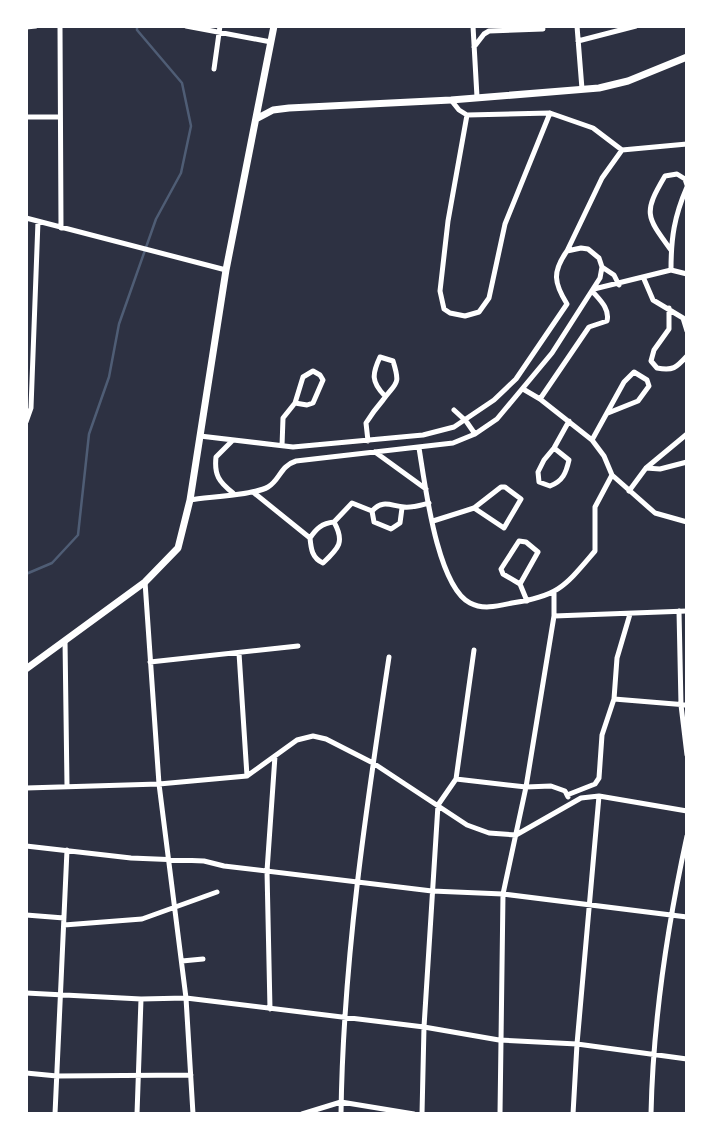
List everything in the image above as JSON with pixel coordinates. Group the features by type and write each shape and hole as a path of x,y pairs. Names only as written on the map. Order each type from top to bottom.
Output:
{"main road":[{"path":"26,670 145,582 178,548 190,499 226,270 274,26"},
{"path":"256,119 273,110 289,108 451,100 599,88 628,81 687,57"}],"street":[{"path":"26,27 36,26"},
{"path":"60,26 61,228"},
{"path":"186,26 219,29 271,43"},
{"path":"473,26 477,97"},
{"path":"577,26 582,89"},
{"path":"578,41 636,26"},
{"path":"214,69 219,29"},
{"path":"474,47 489,30 542,29"},
{"path":"451,100 458,110 467,115 550,113 593,128 622,150 687,144"},
{"path":"467,115 448,221 440,291 444,309 465,316 479,312 489,298 505,224 550,113"},
{"path":"26,117 60,117"},
{"path":"579,310 567,303 559,291 556,268 602,178 622,150"},
{"path":"671,250 650,222 650,209 653,197 665,176 677,174 685,179 687,186 676,213 671,270"},
{"path":"26,218 226,270"},
{"path":"26,422 31,408 29,396 36,305 38,221"},
{"path":"190,499 253,492 269,487 286,464 296,461 453,443 475,434 497,419 523,389 552,353 594,290 601,267 599,258 588,249 567,251"},
{"path":"601,267 607,268 619,285"},
{"path":"594,290 671,270 687,274"},
{"path":"644,279 653,300 683,318 687,331"},
{"path":"540,399 589,327 607,321 604,304 594,290"},
{"path":"200,436 293,447 423,435 454,427 494,400 516,379 567,303"},
{"path":"26,305 36,305"},
{"path":"668,308 669,329 654,350 651,361 657,368 671,371 687,356"},
{"path":"368,440 366,423 385,396 394,391 398,379 393,361 380,357 374,371 376,387 385,396"},
{"path":"282,446 284,418 295,403 303,377 313,371 320,375 323,380 313,403 295,403"},
{"path":"593,440 624,382 634,372 647,380 649,386 638,401 608,413"},
{"path":"523,389 593,440 612,475 655,513 687,522"},
{"path":"453,410 466,421 475,434"},
{"path":"554,448 569,460 559,483 550,486 539,482 538,472 569,421"},
{"path":"629,491 646,468 687,434"},
{"path":"232,441 216,457 215,470 220,483 234,494"},
{"path":"293,447 296,461"},
{"path":"419,448 445,570 455,591 469,603 483,608 527,601 555,593 568,582 595,551 596,507 612,475"},
{"path":"375,452 426,489"},
{"path":"646,468 660,469 687,461"},
{"path":"433,521 474,508 501,487 521,499 504,528 474,508"},
{"path":"253,492 310,538 312,551 317,560 323,563 340,543 340,534 334,522"},
{"path":"310,538 316,529 327,522 334,522 352,503 372,511"},
{"path":"372,511 378,505 391,503 402,508 429,503"},
{"path":"372,511 374,522 391,529 400,523 402,508"},
{"path":"520,584 538,552 526,542 519,541 501,569 503,574 520,584 527,601"},
{"path":"145,582 159,784 186,998 193,1114"},
{"path":"500,1114 503,894 526,787 554,616 555,593"},
{"path":"679,611 687,755"},
{"path":"554,616 687,611"},
{"path":"567,795 595,784 599,778 602,735 614,699 617,658 631,614"},
{"path":"65,639 67,786"},
{"path":"150,662 298,646"},
{"path":"422,1114 424,1027 438,805 456,779 474,650"},
{"path":"239,653 247,776"},
{"path":"341,1114 345,1018 357,881 389,657"},
{"path":"614,699 684,705"},
{"path":"26,788 159,784 247,776 297,740 313,736 326,739 373,763 467,825 489,832 516,835 570,803 599,796 687,811"},
{"path":"270,1009 267,871 275,756"},
{"path":"456,779 526,787 551,786 565,791 570,803"},
{"path":"573,1114 599,796"},
{"path":"651,1114 652,1054 670,914 687,836"},
{"path":"26,846 167,860 204,861 432,891 503,894 687,917"},
{"path":"55,1114 67,850"},
{"path":"64,925 142,919 217,892"},
{"path":"26,915 64,918"},
{"path":"181,961 203,960"},
{"path":"26,993 141,999 186,998 424,1027 499,1040 577,1044 687,1059"},
{"path":"137,1114 141,999"},
{"path":"26,1073 57,1076 191,1075"},
{"path":"302,1114 341,1102 414,1114"}],"waterway":[{"path":"26,574 52,563 78,535 89,434 109,377 119,324 156,219 181,173 191,126 182,83 137,30 137,26"}]}
